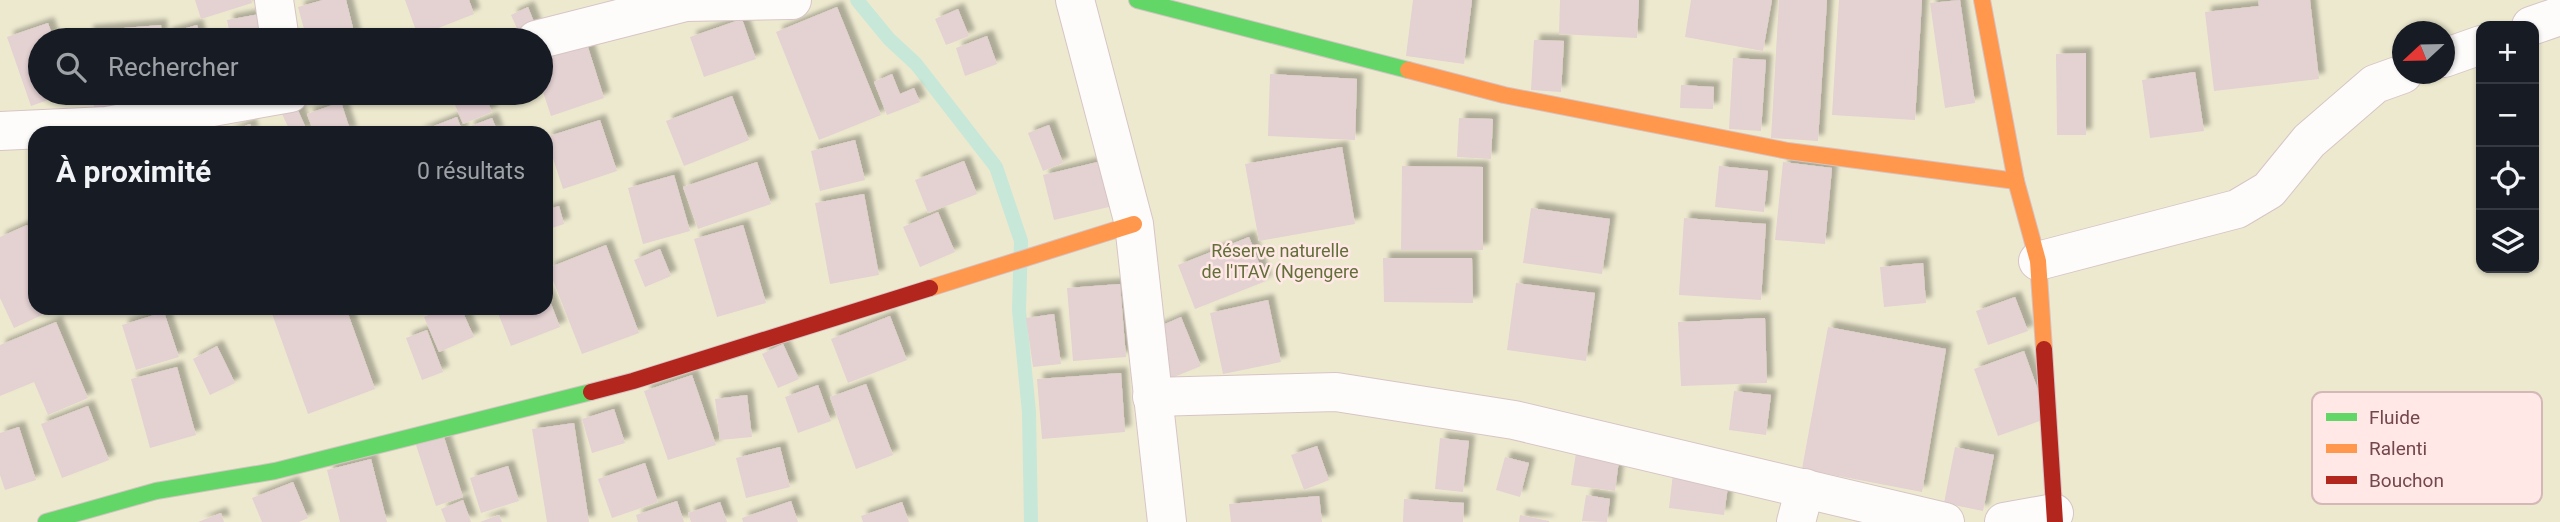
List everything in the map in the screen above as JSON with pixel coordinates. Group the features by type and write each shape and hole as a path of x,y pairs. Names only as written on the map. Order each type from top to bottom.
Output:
{"street":[{"path":"274,0 278,28"},
{"path":"553,36 685,2 792,0"},
{"path":"1075,0 1134,224 1167,522"},
{"path":"1137,0 1504,95 1788,151 2016,181"},
{"path":"1982,0 2016,181 2038,261 2054,518 2004,522"},
{"path":"2539,23 2560,16"},
{"path":"2455,54 2476,47"},
{"path":"2038,261 2236,209 2269,190 2309,141 2375,83 2392,78"},
{"path":"107,126 222,105"},
{"path":"0,131 28,130"},
{"path":"46,522 156,491 275,471 633,382 1134,224"},
{"path":"1152,397 1336,392 1514,420 1801,505 1945,522"}],"green space":[{"name":"Réserve naturelle de l'ITAV (Ngengere","path":"0,0 2560,0 2560,522 0,522"}],"building":[{"path":"195,0 251,0 252,3 201,19"},
{"path":"323,0 346,0 353,28 304,28 298,7"},
{"path":"405,0 469,0 474,14 438,28 415,28"},
{"path":"1413,0 1472,0 1464,64 1406,56"},
{"path":"1560,0 1639,0 1637,38 1559,34"},
{"path":"1691,0 1772,0 1763,51 1685,37"},
{"path":"1779,0 1827,0 1818,141 1771,138"},
{"path":"1839,0 1922,0 1915,120 1832,115"},
{"path":"1960,0 1975,103 1945,108 1930,3"},
{"path":"2258,0 2310,0 2319,79 2214,91 2205,12 2259,6"},
{"path":"528,7 536,27 517,28 511,15"},
{"path":"837,7 881,115 819,140 776,32"},
{"path":"958,9 969,36 946,45 935,19"},
{"path":"265,13 268,28 229,28 227,20"},
{"path":"742,19 756,59 704,77 690,37"},
{"path":"48,23 50,28 33,28"},
{"path":"161,25 161,28 124,28"},
{"path":"28,30 28,97 7,37"},
{"path":"987,36 997,64 965,76 956,48"},
{"path":"1534,40 1564,41 1561,92 1531,90"},
{"path":"587,44 604,98 551,116 547,105 553,105 553,56"},
{"path":"2086,53 2086,135 2057,135 2056,54"},
{"path":"1733,58 1766,60 1761,131 1729,129"},
{"path":"2195,72 2204,131 2150,138 2142,80"},
{"path":"892,74 900,94 914,88 920,102 887,115 874,82"},
{"path":"1270,74 1357,79 1355,140 1268,136"},
{"path":"1681,85 1714,87 1713,109 1680,108"},
{"path":"732,96 749,140 684,166 666,121"},
{"path":"94,105 131,105 94,108"},
{"path":"332,105 342,105 349,126 311,126 307,114"},
{"path":"455,105 489,105 492,112 463,124"},
{"path":"297,108 305,126 288,126 282,114"},
{"path":"457,117 460,126 434,126"},
{"path":"492,118 495,126 471,126"},
{"path":"1459,118 1493,119 1491,159 1457,157"},
{"path":"600,120 617,171 563,189 553,158 553,135"},
{"path":"1049,125 1063,163 1043,171 1028,133"},
{"path":"855,140 865,180 820,191 811,151"},
{"path":"1342,147 1355,224 1259,241 1245,164"},
{"path":"1106,160 1117,205 1054,220 1043,175"},
{"path":"964,161 977,194 928,213 915,180"},
{"path":"757,162 771,204 698,229 683,187"},
{"path":"1783,162 1832,168 1825,244 1775,240"},
{"path":"1402,166 1483,167 1483,250 1401,250"},
{"path":"1719,166 1768,171 1764,212 1715,207"},
{"path":"674,175 690,231 643,244 628,188"},
{"path":"864,194 879,275 830,284 815,203"},
{"path":"559,206 564,224 553,228 553,208"},
{"path":"1531,208 1610,219 1602,274 1523,263"},
{"path":"938,212 955,252 920,267 903,227"},
{"path":"1684,218 1766,224 1761,300 1679,295"},
{"path":"27,225 28,227 28,315 42,315 14,328 0,298 0,237"},
{"path":"743,225 766,303 717,317 694,239"},
{"path":"1249,237 1266,281 1195,309 1178,265"},
{"path":"606,245 639,333 582,354 553,281 553,266"},
{"path":"660,249 671,276 645,287 634,260"},
{"path":"1383,258 1472,258 1473,303 1384,302"},
{"path":"1923,263 1926,303 1884,307 1880,267"},
{"path":"1516,283 1595,293 1586,361 1507,350"},
{"path":"1120,284 1126,357 1073,361 1067,288"},
{"path":"2015,297 2028,331 1988,345 1976,311"},
{"path":"1268,300 1281,362 1223,374 1210,313"},
{"path":"553,309 560,327 511,346 499,315 553,315"},
{"path":"1054,314 1061,364 1033,367 1026,318"},
{"path":"154,315 165,315 179,357 136,370 122,325"},
{"path":"273,315 349,315 375,389 308,414"},
{"path":"464,315 474,337 439,352 424,317"},
{"path":"890,316 907,360 848,383 831,339"},
{"path":"1181,317 1201,366 1169,379 1149,331"},
{"path":"1765,318 1767,383 1681,386 1678,322"},
{"path":"56,322 88,398 48,415 34,382 0,396 0,345"},
{"path":"1828,327 1946,349 1922,492 1802,469"},
{"path":"427,330 443,372 422,380 406,338"},
{"path":"783,344 799,379 778,388 762,354"},
{"path":"217,346 235,383 210,395 193,359"},
{"path":"2024,351 2048,418 1998,436 1974,369"},
{"path":"177,367 196,435 150,448 131,379"},
{"path":"1121,373 1125,432 1042,439 1037,379"},
{"path":"692,375 716,445 668,460 644,391"},
{"path":"866,384 893,455 856,469 830,397"},
{"path":"818,385 831,421 798,433 785,397"},
{"path":"1734,391 1771,395 1766,435 1729,430"},
{"path":"747,395 752,437 720,440 715,399"},
{"path":"88,406 109,460 62,478 41,424"},
{"path":"614,409 625,443 592,453 582,419"},
{"path":"574,423 589,522 547,522 532,429"},
{"path":"19,427 36,480 5,490 0,475 0,433"},
{"path":"443,434 463,497 436,506 415,442"},
{"path":"1440,438 1469,441 1463,492 1435,489"},
{"path":"1317,446 1329,480 1304,490 1291,455"},
{"path":"780,447 790,487 746,498 736,458"},
{"path":"1955,447 1994,455 1983,511 1944,503"},
{"path":"1576,453 1619,460 1615,491 1571,485"},
{"path":"1505,457 1529,463 1520,497 1496,490"},
{"path":"371,459 387,522 340,522 327,470"},
{"path":"645,463 658,502 612,518 598,479"},
{"path":"1674,465 1730,472 1724,515 1669,508"},
{"path":"508,466 519,501 481,513 470,478"},
{"path":"293,482 308,518 299,522 262,522 252,498"},
{"path":"1586,495 1610,499 1607,522 1582,521"},
{"path":"1319,496 1322,522 1231,522 1229,504"},
{"path":"1404,499 1464,503 1463,522 1403,522"},
{"path":"463,500 471,522 446,522 441,509"},
{"path":"677,501 684,522 638,522 636,515"},
{"path":"791,501 798,522 743,522 742,518"},
{"path":"720,502 727,522 691,522 688,513"},
{"path":"902,502 909,522 863,522 861,516"},
{"path":"221,513 224,522 198,522"},
{"path":"499,515 502,522 480,522"},
{"path":"1520,515 1549,521 1549,522 1519,522"}],"waterway":[{"path":"857,0 889,39 916,64 996,167 1021,241 1019,310 1029,412 1031,522"}],"traffic: fast":[{"path":"1137,0 1408,70"},
{"path":"46,522 156,491 275,471 591,392"}],"traffic: slow":[{"path":"1982,0 2016,181 2038,261 2044,349"},
{"path":"1408,70 1504,95 1788,151 2016,181"},
{"path":"930,288 1134,224"}],"traffic: jam":[{"path":"591,392 930,288"},
{"path":"2044,349 2055,522"}]}
